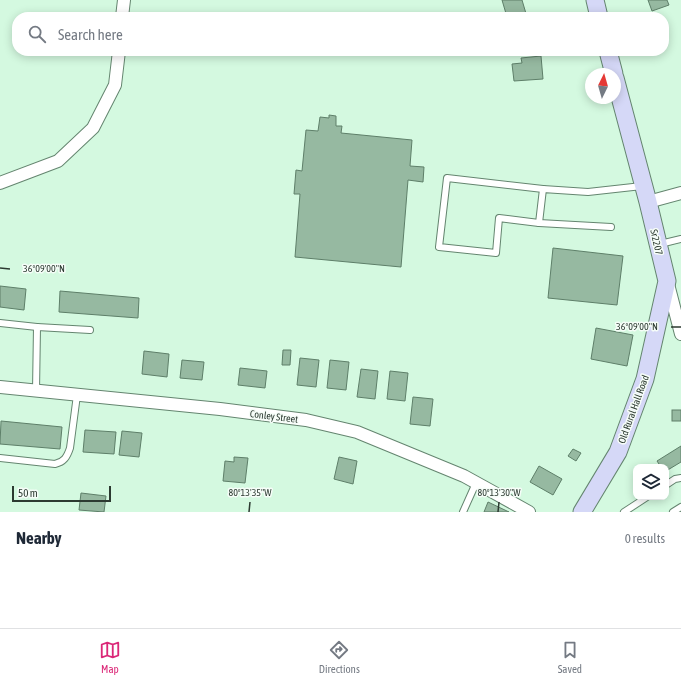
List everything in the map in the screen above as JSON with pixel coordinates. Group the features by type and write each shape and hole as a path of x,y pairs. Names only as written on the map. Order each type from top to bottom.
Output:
{"main road":[{"path":"595,0 598,12"},
{"path":"609,56 612,68"},
{"path":"621,100 646,194"},
{"name":"Sr2207","path":"646,194 667,281"},
{"name":"Old Rural Hall Road","path":"582,512 618,452 672,313 667,281"}],"street":[{"path":"123,12 124,0"},
{"path":"0,183 58,161 93,128 115,85 118,56"},
{"path":"646,194 681,193"},
{"name":"Old Rural Hall Road","path":"672,313 681,334"},
{"name":"Conley Street","path":"0,387 220,409 306,420 358,432 464,476 529,512"}],"lane":[{"path":"611,227 540,223 500,218 496,253 439,247 447,178 543,189 646,194"},
{"path":"540,223 543,189"},
{"path":"658,245 681,239"},
{"path":"0,323 90,330"},
{"path":"36,391 37,327"},
{"path":"0,458 55,464 62,462 67,456 70,448 77,395"},
{"path":"669,482 675,478 681,478"},
{"path":"463,512 476,483"},
{"path":"624,512 642,500"},
{"path":"673,512 681,507"}],"building":[{"path":"502,0 522,0 526,12 506,12"},
{"path":"648,0 667,0 669,5 652,11"},
{"path":"541,56 543,79 514,81 512,64 522,63 521,58"},
{"path":"329,115 336,116 336,126 342,126 341,133 412,140 410,166 424,167 423,182 408,180 401,267 295,257 300,194 294,194 296,170 302,171 306,130 318,131 320,117 329,118"},
{"path":"553,248 623,256 617,305 548,298"},
{"path":"0,286 26,289 24,310 0,307"},
{"path":"60,291 139,298 138,318 59,312"},
{"path":"596,328 633,335 627,366 591,359"},
{"path":"283,350 291,350 290,365 282,365"},
{"path":"144,351 169,354 167,377 142,374"},
{"path":"300,358 319,360 316,387 297,385"},
{"path":"182,360 204,362 202,380 180,378"},
{"path":"330,360 349,362 346,390 327,388"},
{"path":"240,368 267,371 265,388 238,385"},
{"path":"361,369 378,371 375,399 357,397"},
{"path":"390,371 408,373 405,401 387,399"},
{"path":"413,397 433,399 430,426 410,424"},
{"path":"672,410 681,410 681,421 672,421"},
{"path":"1,421 62,427 60,449 0,444"},
{"path":"85,430 116,432 114,454 83,452"},
{"path":"122,431 142,433 139,457 119,455"},
{"path":"681,446 681,462 669,469 669,464 659,464 657,461"},
{"path":"573,449 581,453 576,461 568,456"},
{"path":"234,457 248,458 245,483 223,481 225,461 234,462"},
{"path":"339,457 357,461 353,484 334,479"},
{"path":"539,466 562,479 553,495 530,482"},
{"path":"81,493 106,496 104,512 79,510"},
{"path":"488,502 509,512 484,512"}]}
